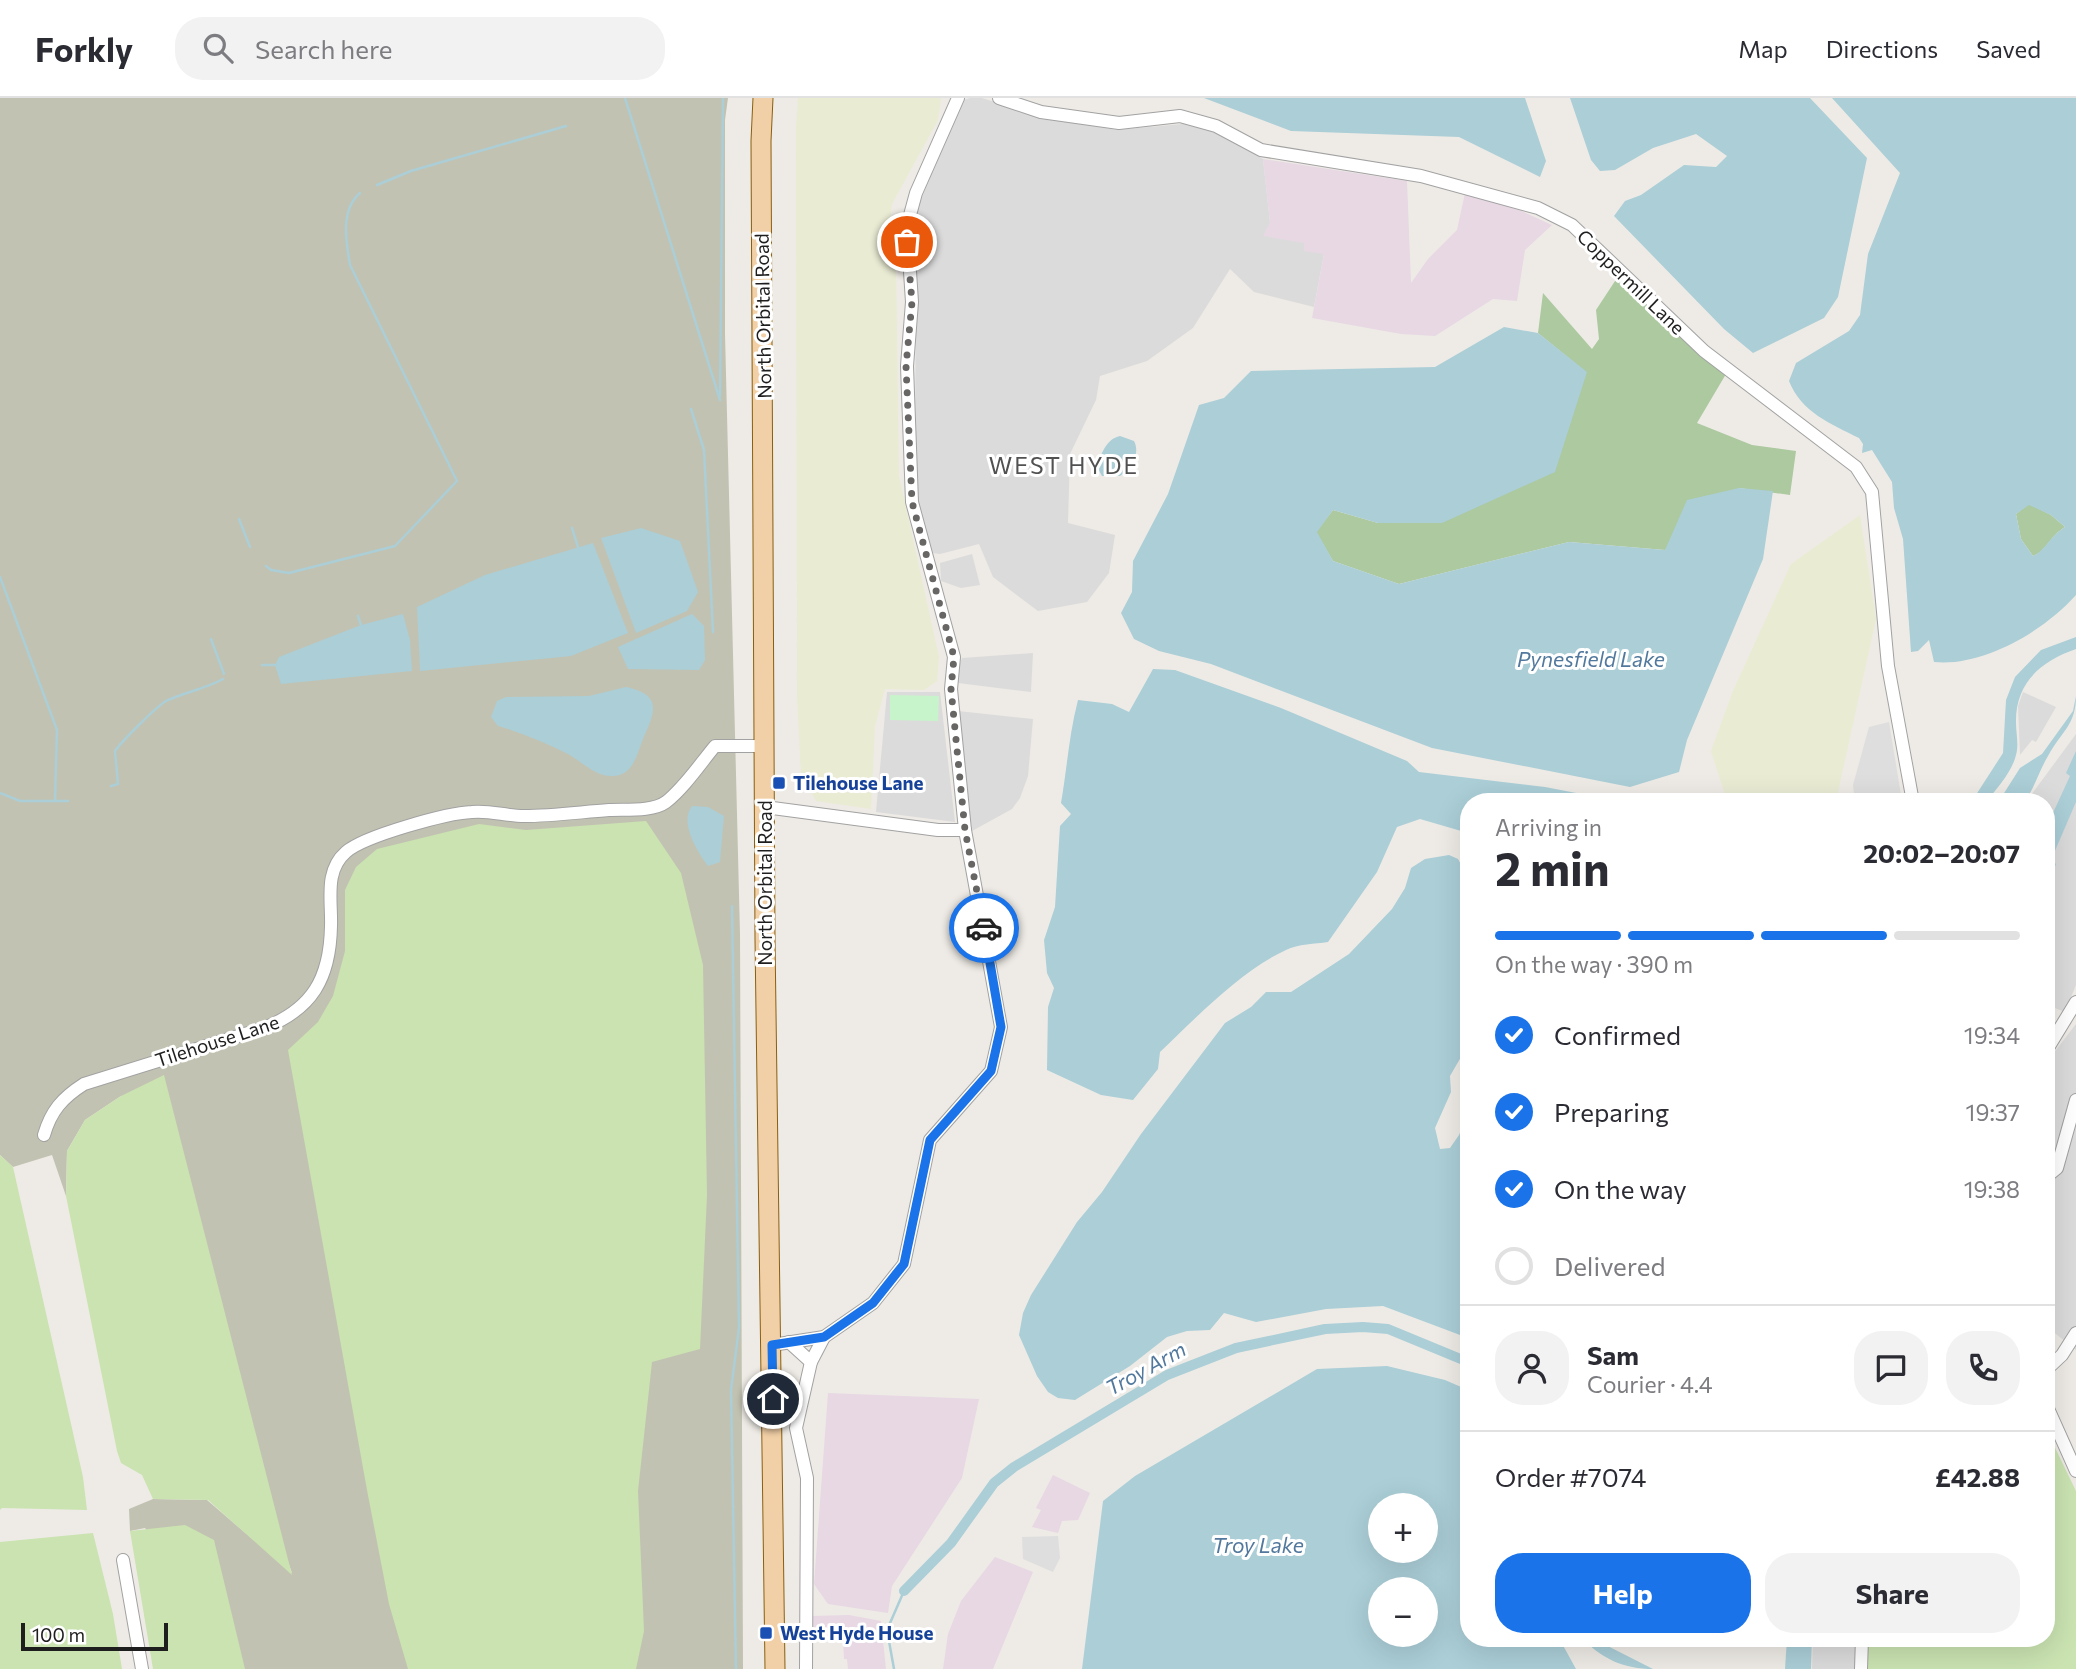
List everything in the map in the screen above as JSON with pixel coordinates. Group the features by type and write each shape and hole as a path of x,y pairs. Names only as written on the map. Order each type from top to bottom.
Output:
{"main road":[{"name":"North Orbital Road","path":"763,98 764,746 780,1343 775,1669"}],"street":[{"path":"780,1343 824,1337 873,1303 904,1264 930,1140 991,1071 1001,1027 965,830 951,689 954,657 912,502 906,366 912,302 907,242 910,213 958,98"},
{"name":"Coppermill Lane","path":"999,98 1041,112 1119,123 1180,116 1216,126 1261,150 1421,176 1538,208 1572,225 1704,351 1856,467 1872,492 1888,666 1911,793"},
{"name":"Tilehouse Lane","path":"44,1135 48,1119 59,1102 83,1084 264,1028 284,1020 304,1007 317,989 327,961 331,927 329,885 337,863 354,846 370,838 471,811 527,816 658,805 677,790 715,746 764,746"},
{"path":"765,807 952,831 965,830"},
{"path":"2055,1036 2076,1002"},
{"path":"2055,1170 2076,1100"},
{"path":"2055,1362 2076,1333"},
{"path":"806,1669 807,1478 796,1428 811,1362 824,1337"},
{"path":"780,1343 811,1362"},
{"path":"2055,1424 2076,1471"},
{"path":"123,1560 142,1669"},
{"path":"1861,1669 1862,1647"}],"shaded area":[{"path":"0,98 728,98 725,120 725,334 740,934 743,1669 242,1669 145,1528 130,1531 129,1509 153,1499 207,1500 292,1573 121,1096 85,1120 67,1151 66,1196 52,1155 13,1167 0,1155"},
{"path":"798,98 941,98 938,120 892,204 889,232 896,266 899,476 939,657 937,681 924,690 885,689 875,726 871,809 816,801 801,774 797,697"},
{"path":"982,98 1036,115 1116,130 1193,123 1227,137 1263,159 1270,222 1324,254 1314,307 1254,292 1230,269 1193,328 1147,361 1100,376 1096,400 1070,454 1068,523 1115,535 1109,573 1087,602 1038,611 993,577 979,544 940,554 932,553 919,512 915,486 916,212 961,101"},
{"path":"1263,159 1407,181 1411,283 1428,259 1457,230 1465,193 1493,198 1552,225 1525,250 1517,301 1493,299 1435,336 1401,334 1312,318 1324,254 1304,251 1304,243 1263,236 1270,222"},
{"path":"1860,515 1876,619 1838,793 1724,793 1711,751 1733,691 1791,564"},
{"path":"972,554 980,585 961,588 941,581 940,563"},
{"path":"1033,653 1031,692 958,683 957,671 962,658"},
{"path":"887,692 940,692 955,822 876,812"},
{"path":"2023,692 2056,707 2036,742 2032,740 2020,755 2018,706"},
{"path":"958,711 1033,719 1028,776 1020,798 1012,809 972,831"},
{"path":"1889,722 1901,793 1854,793 1853,785 1869,727"},
{"path":"2076,734 2076,985 2065,1012 2055,1008 2055,793 2033,793"},
{"path":"2076,1024 2076,1350 2055,1333 2055,1051"},
{"path":"828,1393 979,1399 962,1478 892,1586 888,1613 828,1604 814,1584"},
{"path":"1053,1475 1090,1493 1078,1520 1062,1521 1058,1533 1032,1527 1041,1510 1036,1508"},
{"path":"1058,1536 1060,1558 1053,1572 1023,1559 1022,1537"},
{"path":"995,1557 1033,1572 993,1669 943,1669 948,1634 961,1601"},
{"path":"849,1615 881,1621 886,1669 848,1669 847,1659 844,1659 843,1638 813,1636 812,1616"},
{"path":"1813,1647 1866,1647 1865,1669 1812,1669"}],"green space":[{"path":"1617,278 1726,374 1697,423 1752,445 1796,451 1790,495 1739,488 1665,550 1569,542 1399,584 1333,561 1316,532 1333,510 1378,523 1586,372 1538,333 1543,293 1592,349 1599,339 1596,310"},
{"path":"2029,504 2051,515 2065,527 2033,556 2021,539 2016,514"},
{"path":"890,695 939,696 938,721 890,720"},
{"path":"646,821 681,873 703,965 707,1195 700,1349 652,1362 638,1491 644,1631 636,1669 408,1669 389,1604 288,1050 318,1022 333,996 345,951 345,890 356,867 377,849 479,824 526,830"},
{"path":"164,1075 292,1575 208,1500 153,1499 142,1475 121,1463 117,1451 66,1196 67,1151 85,1120 121,1096"},
{"path":"0,1155 13,1167 83,1477 87,1510 0,1510"},
{"path":"2055,1448 2076,1491 2076,1669 1865,1669 1866,1647 2055,1647"},
{"path":"185,1525 214,1540 245,1669 153,1669 130,1531"},
{"path":"93,1533 113,1614 122,1669 0,1669 0,1542"}],"water":[{"path":"1204,98 1525,98 1546,161 1540,177 1459,137 1291,131"},
{"path":"1570,98 1810,98 1867,158 1838,297 1824,318 1753,353 1724,329 1614,216 1625,201 1641,195 1684,165 1716,167 1727,156 1696,134 1653,148 1615,170 1600,171 1591,160"},
{"path":"1832,98 2076,98 2076,595 2047,621 2011,644 1972,659 1953,662 1934,662 1929,640 1918,651 1911,652 1903,539 1894,508 1892,482 1872,450 1862,453 1863,444 1859,438 1809,409 1794,392 1789,381 1796,363 1849,331 1860,315 1868,254 1900,173","holes":["2029,505 2051,515 2065,527 2033,556 2021,539 2016,514"]},
{"name":"Pynesfield Lake","path":"1504,327 1538,333 1587,372 1555,472 1442,523 1378,523 1333,510 1317,532 1333,561 1399,584 1569,542 1665,550 1687,500 1739,488 1773,491 1763,559 1687,740 1679,772 1630,787 1432,748 1211,664 1159,651 1134,639 1121,613 1132,592 1133,561 1168,494 1199,405 1224,398 1251,371 1435,367"},
{"path":"1120,436 1134,441 1136,451 1133,461 1120,476 1102,476 1097,467 1102,452 1111,440"},
{"path":"641,528 680,541 698,592 687,611 636,633 601,538"},
{"path":"593,543 628,633 571,656 420,671 417,607 485,575"},
{"path":"403,614 410,640 412,671 281,684 275,665 279,657 361,625"},
{"path":"692,614 704,626 705,660 699,670 628,669 618,647"},
{"path":"2076,637 2076,649 2041,667 2025,685 2017,709 2017,747 2011,768 1993,793 1977,793 2003,753 2006,700 2015,677 2041,650"},
{"path":"1153,669 1175,670 1281,708 1407,761 1419,772 1576,793 1460,793 1460,831 1420,819 1397,827 1377,872 1328,942 1301,945 1286,950 1235,983 1160,1052 1158,1069 1133,1100 1101,1095 1047,1070 1048,1007 1054,988 1047,973 1044,940 1055,907 1060,826 1071,814 1061,803 1078,700 1112,704 1129,712"},
{"path":"626,687 646,695 651,700 653,713 633,764 618,775 600,774 560,750 498,726 491,717 497,701 506,697 589,696"},
{"path":"2076,696 2075,706 2071,721 2048,756 2030,793 2004,793 2020,768 2042,754 2073,711"},
{"path":"2076,751 2076,802 2055,851 2055,808 2070,776 2066,773"},
{"path":"692,806 708,807 724,816 720,862 708,866 691,837 687,820"},
{"path":"1449,855 1460,863 1460,1059 1450,1076 1451,1092 1435,1128 1440,1149 1450,1148 1460,1133 1460,1335 1383,1306 1326,1309 1256,1322 1224,1313 1210,1330 1187,1331 1167,1337 1130,1366 1075,1400 1058,1398 1048,1392 1037,1376 1019,1335 1023,1313 1031,1295 1077,1222 1102,1192 1141,1134 1225,1023 1251,1007 1266,992 1291,992 1349,954 1392,909 1405,888 1411,868 1425,859"},
{"name":"Troy Lake","path":"1387,1366 1445,1380 1460,1387 1460,1647 1564,1647 1576,1669 1082,1669 1103,1501 1135,1476 1317,1369"},
{"path":"1592,1647 1610,1647 1653,1669 1623,1665"},
{"path":"1786,1647 1812,1647 1811,1669 1785,1669"}],"waterway":[{"path":"625,98 720,400"},
{"path":"720,396 723,98"},
{"path":"377,185 411,171 566,126"},
{"path":"266,566 271,570 289,573 395,546 457,481 350,265 346,237 347,217 349,208 360,193"},
{"path":"691,409 704,450 713,632"},
{"path":"239,519 250,547"},
{"path":"572,528 578,547"},
{"path":"0,577 57,730 55,801"},
{"path":"358,616 361,625"},
{"path":"211,639 224,674"},
{"path":"262,665 275,665"},
{"path":"111,786 118,784 115,751 147,717 166,701 223,679"},
{"path":"0,793 20,801 68,801"},
{"path":"732,906 739,1328 731,1390 736,1669"},
{"name":"Troy Arm","path":"904,1591 951,1543 994,1483 1014,1467 1167,1375 1236,1348 1325,1329 1388,1329 1460,1359"},
{"path":"894,1669 887,1630 904,1591"}],"way so far":[{"path":"907,242 912,302 906,366 909,478 912,502 954,657 951,689 965,830 984,928"}],"place":[{"name":"Tilehouse Lane","path":"779,783"},
{"name":"West Hyde House","path":"766,1633"}],"district":[{"name":"WEST HYDE","path":"1064,466"}],"route":[{"path":"773,1399 772,1345 824,1337 873,1303 904,1264 930,1140 991,1071 1001,1027 984,928"}]}
